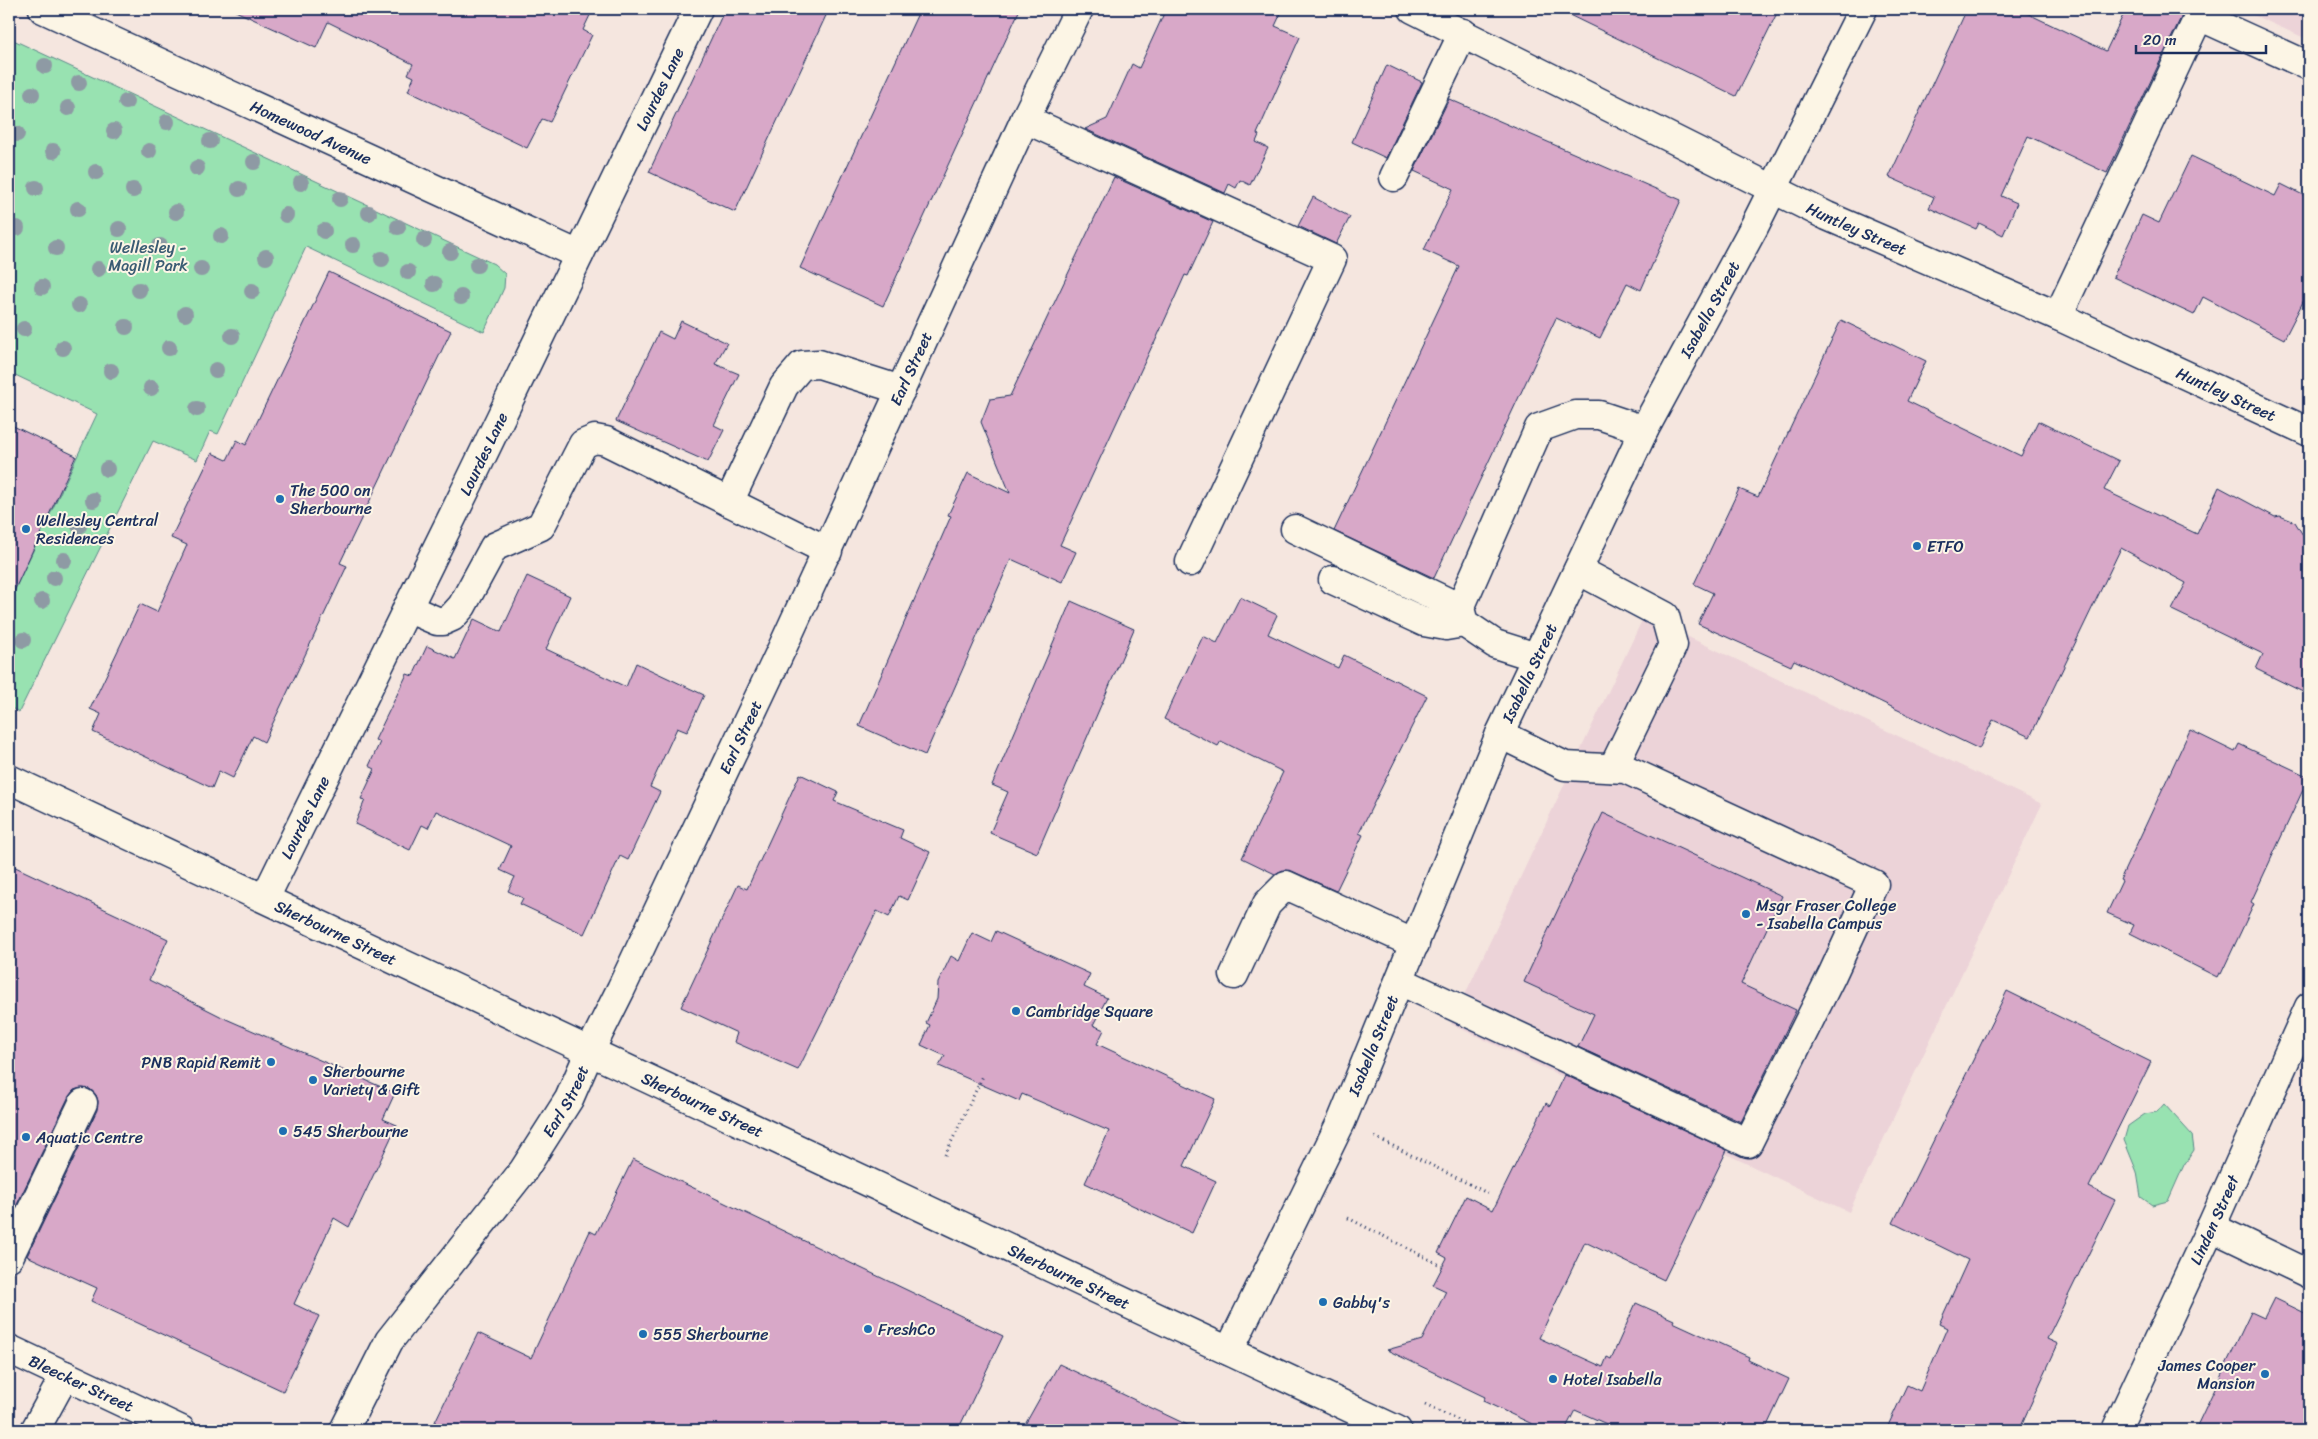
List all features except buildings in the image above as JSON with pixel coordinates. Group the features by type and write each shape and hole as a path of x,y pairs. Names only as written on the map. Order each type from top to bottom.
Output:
{"street":[{"name":"Homewood Avenue","path":"42,9 579,255"},
{"name":"Lourdes Lane","path":"265,898 698,9"},
{"name":"Earl Street","path":"344,1430 389,1341 523,1171 569,1099 590,1051 828,551 1025,119 1079,9"},
{"name":"Huntley Street","path":"1413,9 1827,216 2058,316 2309,432"},
{"name":"Isabella Street","path":"1229,1351 1342,1120 1500,734 1536,657 1644,430 1773,189 1863,9"},
{"path":"2058,316 2199,16 2309,66"},
{"path":"1394,177 1463,33"},
{"path":"1025,119 1332,259 1190,562"},
{"path":"729,502 784,386 802,365 819,364 901,390"},
{"path":"1333,580 1424,622 1446,626 1462,616 1539,428 1575,415 1599,416 1644,430"},
{"path":"407,608 438,621 452,617 462,606 494,546 541,526 583,444 595,439 606,441 828,551"},
{"path":"1295,529 1462,616 1495,644 1536,657"},
{"path":"1578,570 1665,616 1673,645 1613,768"},
{"path":"1400,981 1748,1142 1828,984 1874,884 1626,769 1565,766 1500,734"},
{"name":"Sherbourne Street","path":"9,779 1397,1430"},
{"path":"1234,975 1267,904 1286,885 1415,944"},
{"name":"Linden Street","path":"2116,1430 2211,1227 2309,1007"},
{"path":"9,1257 83,1103"},
{"path":"2211,1227 2309,1274"},
{"name":"Bleecker Street","path":"9,1349 181,1430"},
{"path":"35,1430 65,1375"}],"path":[{"path":"945,1155 982,1076"},
{"path":"1386,1143 1491,1195"},
{"path":"1348,1218 1442,1266"}],"shaded area":[{"path":"2240,9 2309,9 2309,40"},
{"name":"Msgr Fraser College - Isabella Campus","path":"1644,616 2042,804 1849,1212 1451,1024"}],"green space":[{"name":"Wellesley - Magill Park","path":"9,38 494,264 505,274 504,288 484,332 306,247 218,434 210,431 197,460 153,441 19,712 9,707 9,602 97,414 9,372"},
{"path":"2164,1104 2192,1135 2194,1150 2184,1165 2168,1201 2152,1205 2141,1197 2137,1172 2124,1140 2128,1126 2145,1114 2157,1112"}],"place":[{"name":"The 500 on Sherbourne","path":"280,499"},
{"name":"Wellesley Central Residences","path":"26,529"},
{"name":"ETFO","path":"1917,546"},
{"name":"Msgr Fraser College - Isabella Campus","path":"1746,914"},
{"name":"Cambridge Square","path":"1016,1011"},
{"name":"PNB Rapid Remit","path":"271,1062"},
{"name":"Sherbourne Variety & Gift","path":"313,1080"},
{"name":"545 Sherbourne","path":"283,1131"},
{"name":"Aquatic Centre","path":"26,1137"},
{"name":"Gabby's","path":"1323,1302"},
{"name":"FreshCo","path":"868,1329"},
{"name":"555 Sherbourne","path":"643,1334"},
{"name":"James Cooper Mansion","path":"2265,1374"},
{"name":"Hotel Isabella","path":"1553,1379"}]}
